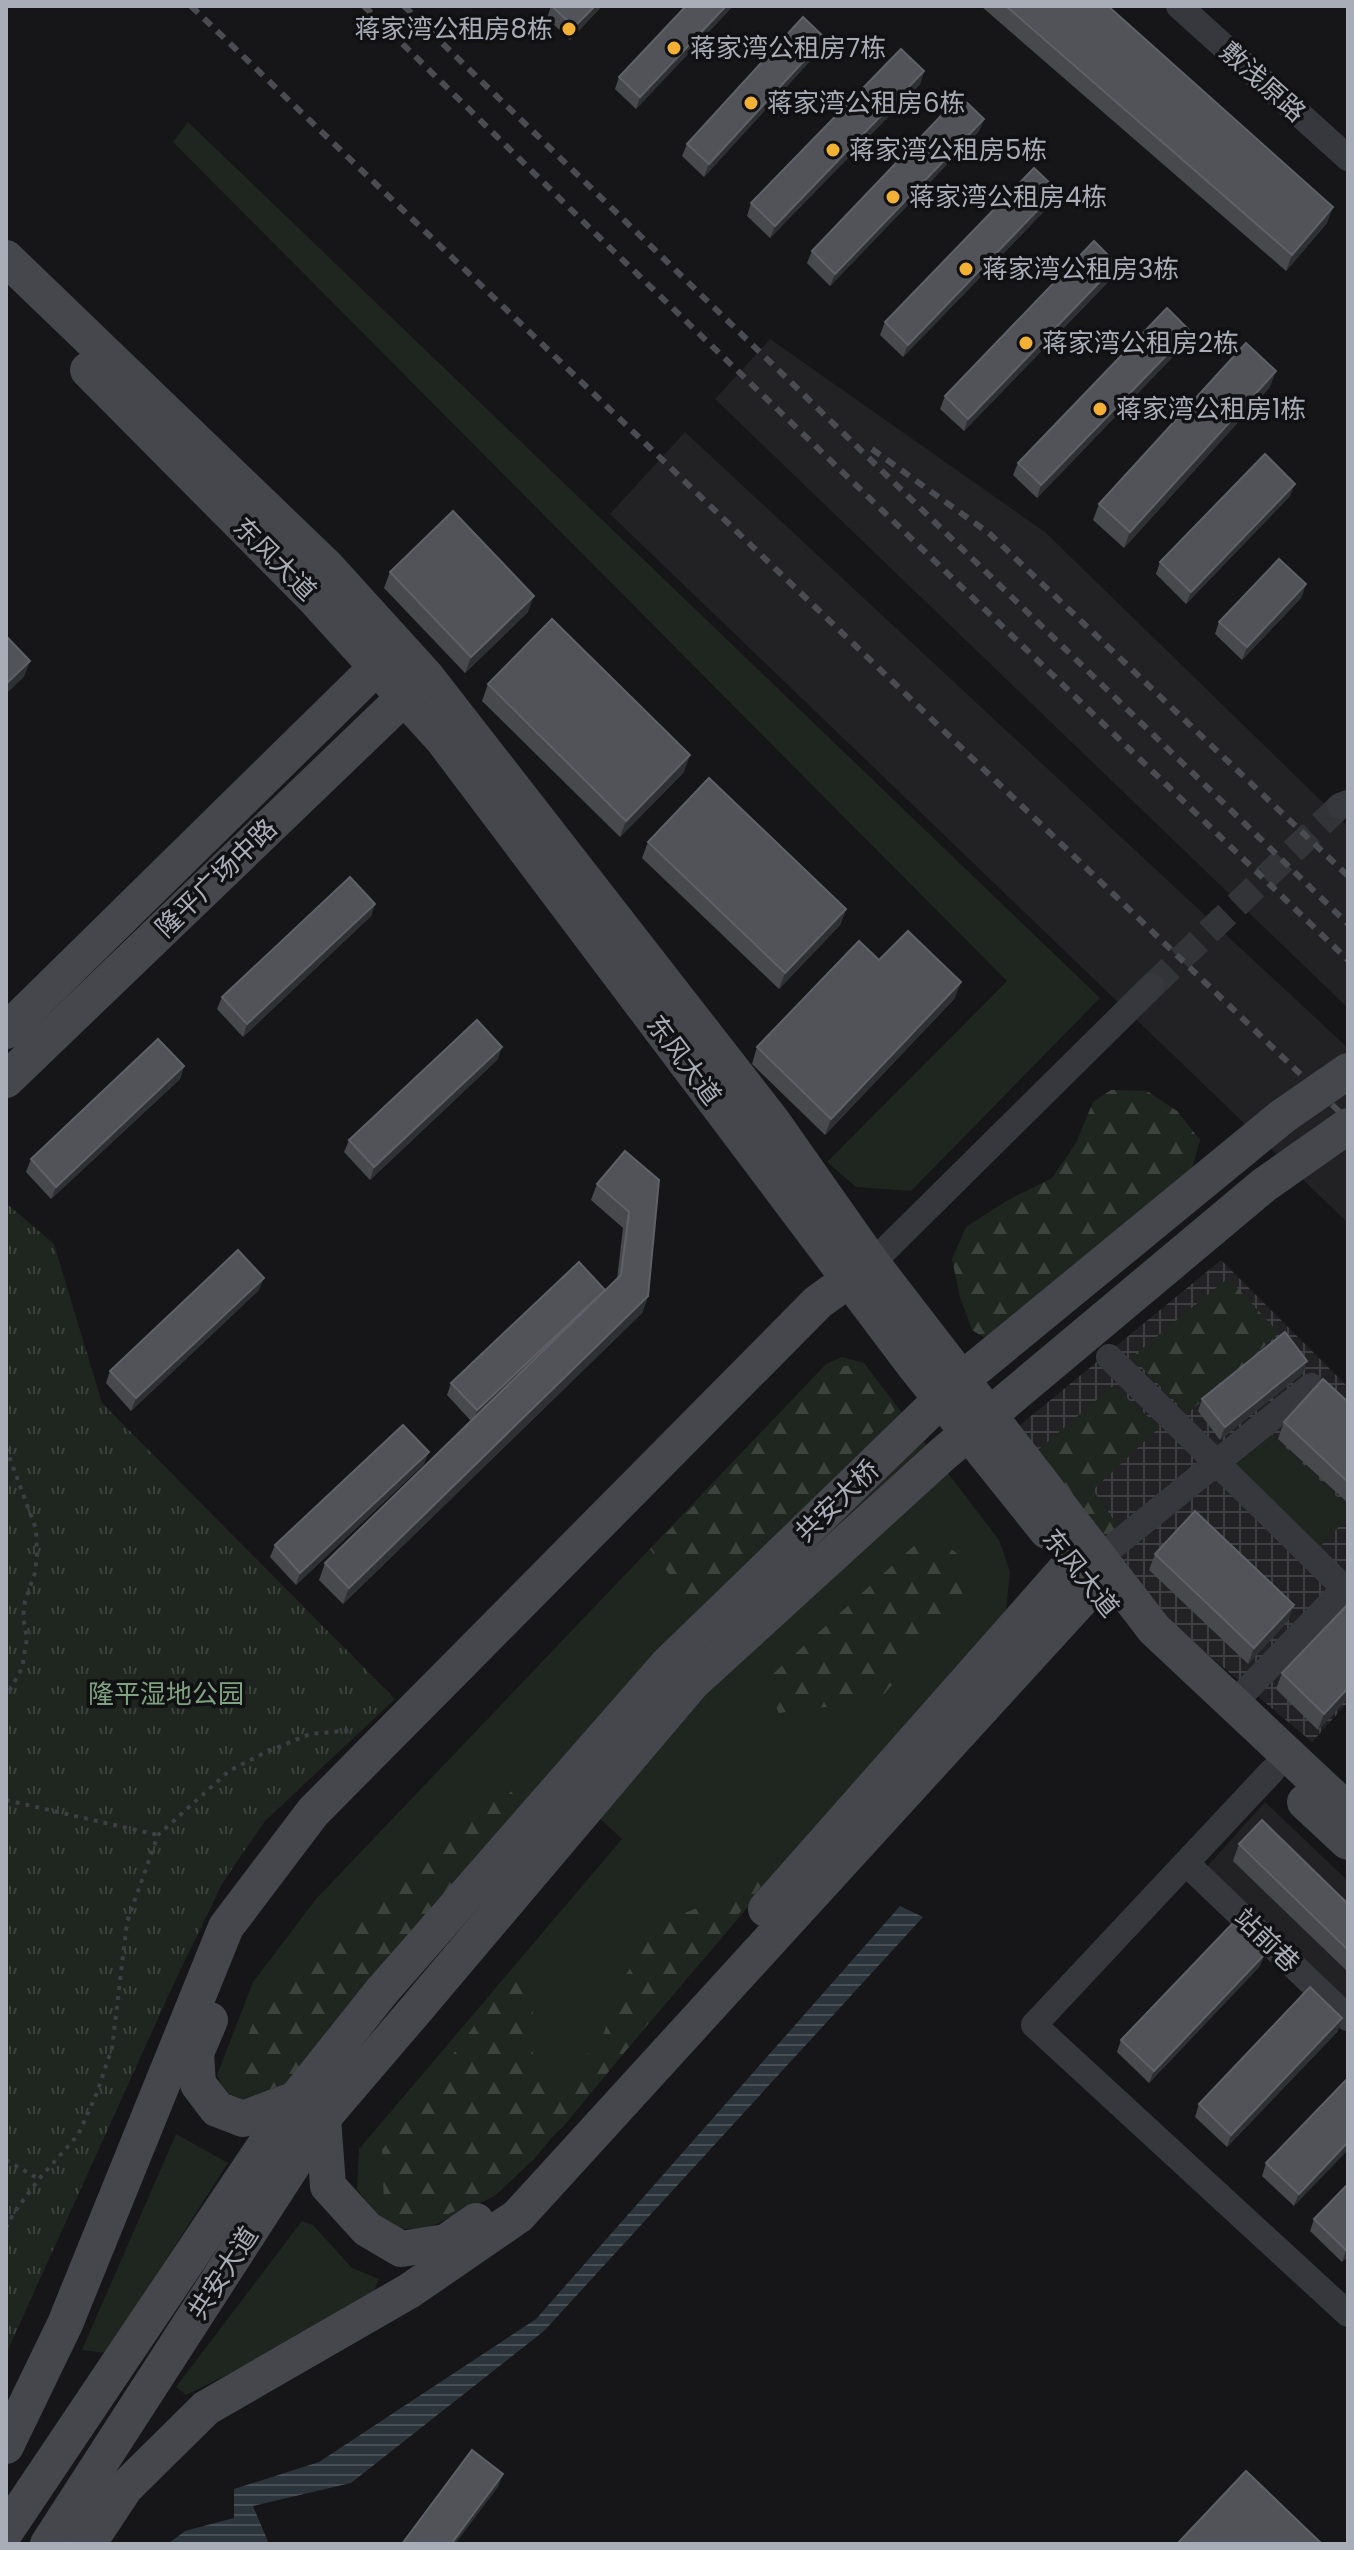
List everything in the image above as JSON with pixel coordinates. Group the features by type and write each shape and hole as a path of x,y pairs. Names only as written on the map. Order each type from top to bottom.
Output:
{"main road":[{"name":"东风大道","path":"6,258 328,568 387,657"},
{"name":"东风大道","path":"6,291 300,584 387,657 415,687 773,1122 859,1277 1092,1564 1143,1649 1348,1842"},
{"name":"隆平广场中路","path":"6,1031 387,657"},
{"name":"隆平广场中路","path":"6,1080 415,687"},
{"name":"共安大桥","path":"310,2108 382,1991 667,1665 949,1392 1283,1116 1348,1071"},
{"name":"共安大桥","path":"412,2014 692,1683 943,1454 1264,1185 1348,1126"},
{"path":"310,2108 243,2119 217,2109 198,2084 196,2053 244,1934 327,1828 832,1322 859,1277"},
{"path":"6,2446 65,2324 226,1927 313,1812 818,1302 859,1277"},
{"path":"310,2108 328,2186 367,2229 401,2249 446,2242 515,2193 1092,1564"},
{"path":"1092,1564 1154,1629 1348,1811"},
{"path":"88,2544 125,2488 206,2408 409,2291 518,2216 1092,1564"},
{"name":"共安大道","path":"48,2544 310,2108 412,2014"},
{"path":"6,2531 310,2108"}],"street":[{"name":"敷浅原路","path":"1179,6 1348,158"},
{"path":"859,1277 1152,986"},
{"path":"1109,1357 1346,1587 1233,1704"},
{"path":"1092,1564 1311,1386"},
{"path":"1272,1771 1034,2025 1348,2314"},
{"name":"站前巷","path":"1186,1863 1348,2018"}],"path":[{"path":"6,1448 36,1529 37,1554 35,1573 25,1601 23,1617 27,1638 22,1668 6,1697"},
{"path":"6,2228 39,2179 78,2135 96,2095 112,2048 127,1922 158,1835 229,1771 310,1734 355,1730"},
{"path":"6,1800 158,1835"},
{"path":"6,2160 39,2179"}],"shaded area":[{"path":"770,339 1045,532 1348,827 1348,1008 715,399"},
{"path":"685,432 1348,1048 1348,1223 610,514"},
{"path":"1221,1260 1348,1387 1348,1702 1312,1742 1155,1610 1014,1430"},
{"path":"1265,1802 1348,1881 1348,2006 1204,1870"},
{"path":"900,1906 923,1917 544,2331 351,2483 253,2506 269,2544 168,2544 185,2531 234,2518 234,2489 319,2462 536,2319"}],"green space":[{"path":"188,122 1100,998 911,1191 856,1187 827,1162 1007,981 173,142"},
{"path":"1111,1090 1147,1091 1177,1111 1200,1140 1191,1172 986,1339 972,1330 960,1297 952,1259 966,1227 1008,1200 1052,1178 1076,1143 1093,1102"},
{"name":"隆平湿地公园","path":"6,1203 54,1244 102,1403 395,1699 265,1821 223,1882 6,2354"},
{"path":"1228,1278 1279,1333 1187,1414 1132,1357"},
{"path":"842,1357 864,1363 999,1540 1010,1572 1006,1610 821,1821 534,2159 495,2196 428,2228 401,2229 378,2216 357,2189 359,2149 622,1839 552,1775 299,2080 242,2102 226,2095 217,2075 253,1982 316,1899 826,1364"},
{"path":"864,1363 896,1409 696,1609 650,1549 833,1368"},
{"path":"1113,1386 1160,1427 1093,1490 1121,1530 1104,1544 1032,1455"},
{"path":"1267,1430 1348,1507 1348,1517 1318,1549 1232,1468"},
{"path":"939,1540 963,1558 962,1604 879,1700 779,1713 763,1683 916,1544"},
{"path":"506,1787 522,1802 288,2082 264,2092 241,2083 239,2059 256,2015"},
{"path":"769,1877 563,2127 476,2201 440,2218 406,2222 384,2204 382,2150 523,1960 536,1985 531,2029 534,2069 567,2079 603,2035 624,1978 657,1925"},
{"path":"176,2134 228,2163 106,2353 82,2350"},
{"path":"302,2221 313,2225 352,2268 379,2279 374,2291 275,2351 186,2395 176,2387"}],"building":[{"path":"552,6 595,6 574,27"},
{"name":"蒋家湾公租房7栋","path":"686,6 726,6 640,97 619,77"},
{"path":"1006,6 1108,6 1333,207 1292,255"},
{"name":"蒋家湾公租房6栋","path":"803,17 825,38 709,164 687,144"},
{"name":"蒋家湾公租房5栋","path":"901,49 924,71 775,226 751,203"},
{"name":"蒋家湾公租房4栋","path":"960,96 984,119 835,274 812,251"},
{"name":"蒋家湾公租房3栋","path":"1034,168 1057,190 908,345 885,322"},
{"name":"蒋家湾公租房2栋","path":"1094,241 1117,264 968,419 945,396"},
{"name":"蒋家湾公租房1栋","path":"1167,308 1190,331 1041,485 1018,463"},
{"path":"1246,343 1276,371 1130,532 1099,504"},
{"path":"1265,454 1295,484 1191,592 1160,562"},
{"path":"453,511 534,596 471,657 390,572"},
{"path":"1279,559 1306,584 1247,647 1219,622"},
{"path":"552,619 690,755 626,821 488,684"},
{"path":"6,636 30,661 6,684"},
{"path":"709,778 846,909 785,973 648,842"},
{"path":"350,877 375,904 247,1024 222,997"},
{"path":"908,931 961,982 831,1119 757,1047 859,941 879,960"},
{"path":"477,1020 502,1047 374,1167 349,1140"},
{"path":"158,1039 184,1066 56,1187 31,1159"},
{"path":"625,1151 659,1180 648,1296 349,1588 325,1563 621,1275 629,1212 597,1184"},
{"path":"238,1250 264,1278 136,1398 110,1371"},
{"path":"579,1262 605,1290 477,1410 451,1383"},
{"path":"1285,1332 1307,1361 1225,1427 1202,1399"},
{"path":"1323,1379 1348,1402 1348,1482 1284,1422"},
{"path":"403,1425 429,1452 300,1573 275,1545"},
{"path":"1195,1511 1294,1605 1254,1648 1155,1554"},
{"path":"1348,1604 1348,1688 1324,1714 1282,1673"},
{"path":"1262,1820 1348,1904 1348,1950 1239,1844"},
{"path":"1233,1923 1265,1954 1154,2071 1121,2040"},
{"path":"1310,1987 1342,2018 1231,2135 1199,2104"},
{"path":"1348,2078 1348,2142 1299,2194 1266,2163"},
{"path":"1348,2184 1348,2248 1346,2250 1314,2219"},
{"path":"472,2450 503,2474 451,2544 402,2544"},
{"path":"1246,2471 1321,2543 1321,2544 1177,2544"}],"tunnel":[{"path":"1152,986 1340,806"}],"railway":[{"path":"191,6 1348,1120"},
{"path":"364,6 1348,960"},
{"path":"404,6 1348,924"},
{"path":"872,449 990,534 1348,876"}],"place":[{"name":"蒋家湾公租房8栋","path":"569,29"},
{"name":"蒋家湾公租房7栋","path":"674,48"},
{"name":"蒋家湾公租房6栋","path":"751,103"},
{"name":"蒋家湾公租房5栋","path":"833,150"},
{"name":"蒋家湾公租房4栋","path":"893,197"},
{"name":"蒋家湾公租房3栋","path":"966,269"},
{"name":"蒋家湾公租房2栋","path":"1026,343"},
{"name":"蒋家湾公租房1栋","path":"1100,409"}]}
